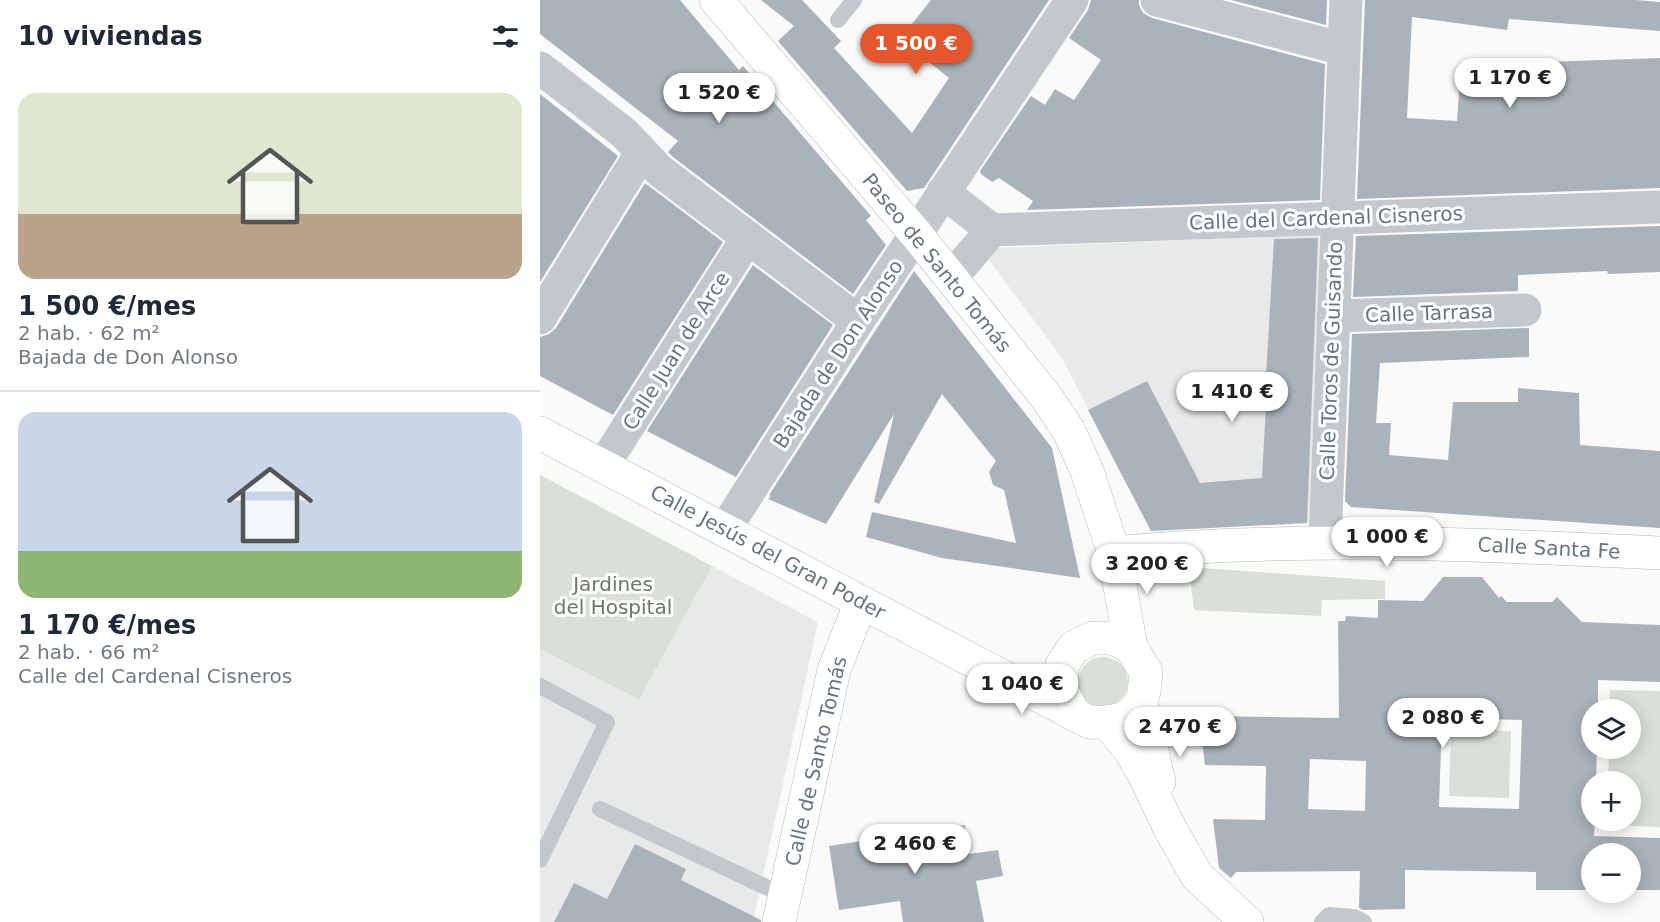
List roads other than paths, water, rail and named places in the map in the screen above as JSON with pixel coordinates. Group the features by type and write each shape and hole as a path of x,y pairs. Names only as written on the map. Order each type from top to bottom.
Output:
{"street":[{"name":"Paseo de Santo Tomás","path":"716,0 916,234 1047,398 1069,431 1087,471 1114,553 1131,647"},
{"name":"Bajada de Don Alonso","path":"725,529 858,321 1072,0"},
{"path":"1157,0 1343,49"},
{"name":"Calle Toros de Guisando","path":"1325,543 1346,0"},
{"path":"540,68 624,133 660,171 858,321"},
{"path":"540,318 642,152"},
{"path":"943,192 992,230 951,278"},
{"name":"Calle del Cardenal Cisneros","path":"992,230 1660,207"},
{"name":"Calle Juan de Arce","path":"603,466 748,237"},
{"name":"Calle Tarrasa","path":"1333,316 1525,310"},
{"name":"Calle Jesús del Gran Poder","path":"540,433 1072,712"},
{"name":"Calle Santa Fe","path":"1114,553 1177,548 1325,543 1427,543 1660,553"},
{"name":"Paseo de Santo Tomás","path":"1093,638 1108,595 1114,553"},
{"name":"Calle de Santo Tomás","path":"782,909 834,670 861,602"},
{"path":"1141,702 1127,717 1108,723 1089,722 1072,712 1060,690 1062,665 1074,648 1093,638 1113,638 1131,647 1146,672 1141,702 1168,825"},
{"path":"995,673 1037,671 1062,665"},
{"path":"1108,723 1130,750 1140,767 1168,825 1197,876 1247,922"}],"lane":[{"path":"838,20 854,0"},
{"path":"540,686 607,722 540,860"},
{"path":"600,809 782,909"},
{"path":"1322,922 1329,915 1353,917 1364,922"}],"park label":[{"name":"Jardines del Hospital","path":"613,596"}]}
